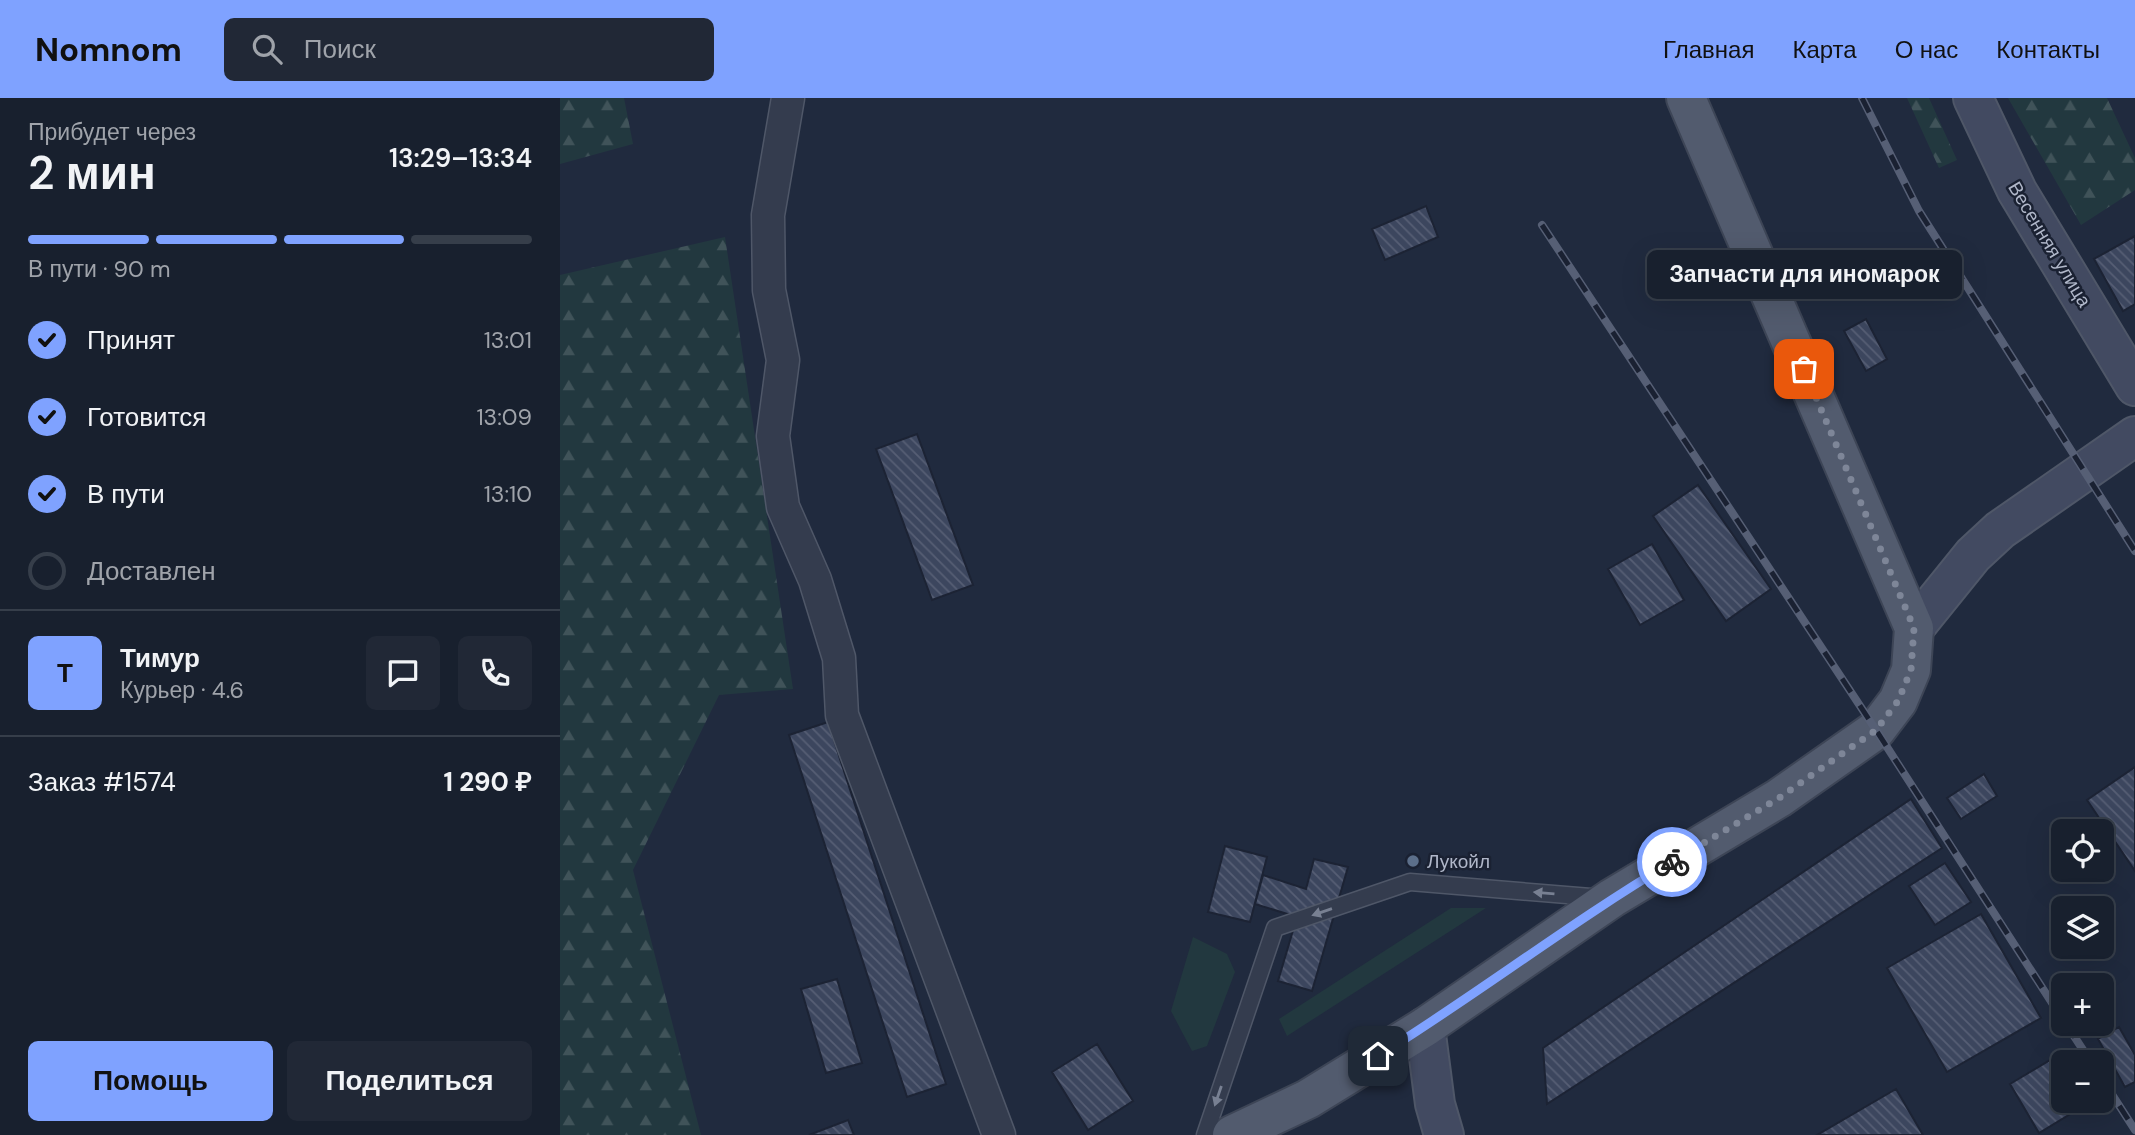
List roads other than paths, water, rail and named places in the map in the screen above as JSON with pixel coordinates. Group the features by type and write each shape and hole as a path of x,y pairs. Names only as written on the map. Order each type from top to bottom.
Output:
{"main road":[{"path":"1232,1135 1308,1099 1424,1027 1612,898 1779,798 1876,730 1898,701 1911,670 1914,628 1686,98"},
{"name":"Весенняя улица","path":"1973,98 2017,191 2135,386"},
{"path":"1914,628 1973,555 2000,530 2135,436"},
{"path":"1424,1027 1436,1104 1444,1135"}],"street":[{"path":"788,98 768,215 769,290 783,360 773,436 783,507 815,579 839,658 842,716 999,1135"}],"lane":[{"path":"1205,1135 1275,928 1410,882 1612,898"}],"railway":[{"path":"1862,98 1919,211 2135,551"},
{"path":"1542,225 1876,730 2051,1001"},
{"path":"2074,1036 2083,1050"},
{"path":"2114,1098 2135,1130"}],"place":[{"name":"Запчасти для иномарок","path":"1804,369"},
{"name":"Лукойл","path":"1413,861"}]}
